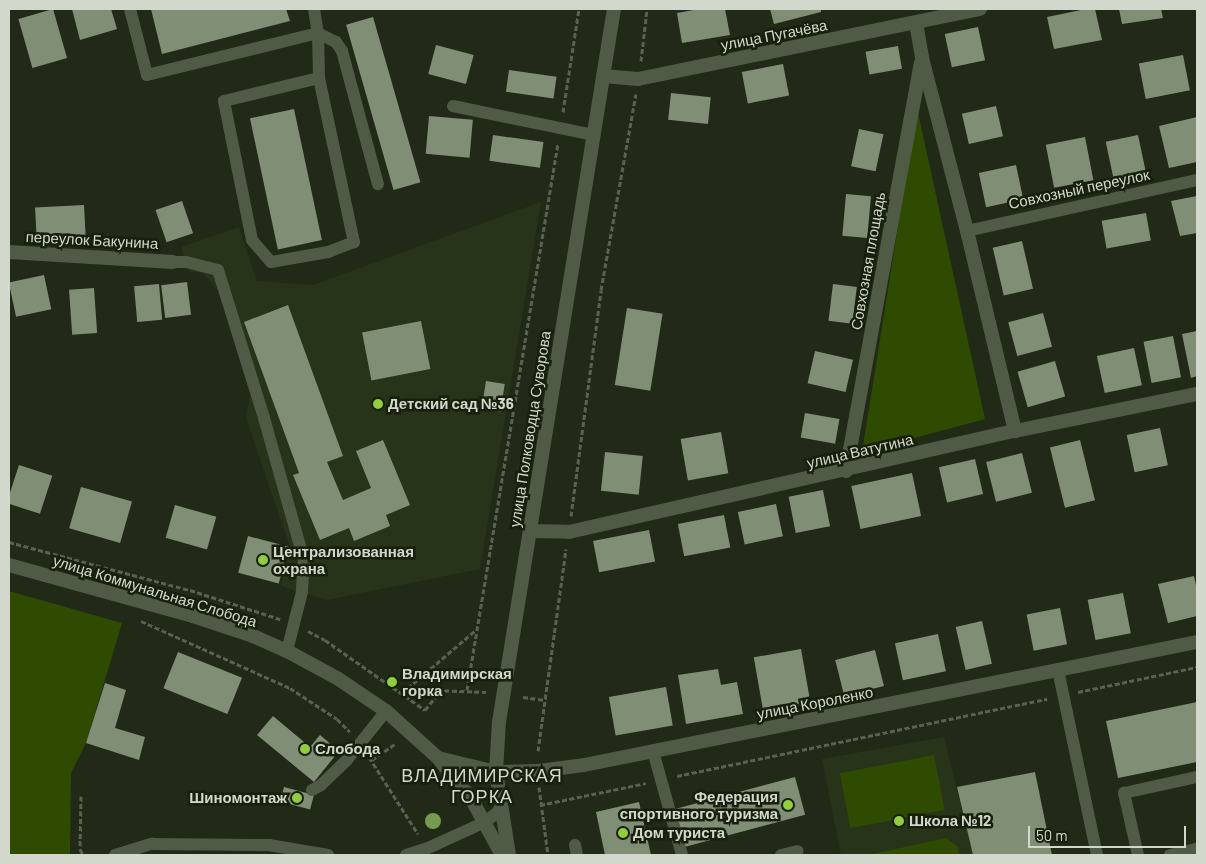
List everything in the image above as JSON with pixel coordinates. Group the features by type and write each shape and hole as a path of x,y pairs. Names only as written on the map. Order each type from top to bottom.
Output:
{"street":[{"name":"улица Полководца Суворова","path":"509,855 496,772 499,722 614,9"},
{"name":"улица Пугачёва","path":"603,76 638,79 980,9"},
{"name":"Совхозная площадь","path":"916,23 922,58 967,230 1015,432"},
{"name":"Совхозная площадь","path":"846,471 922,58"},
{"name":"переулок Бакунина","path":"9,252 172,262"},
{"name":"улица Ватутина","path":"530,531 569,532 1015,432 1197,394"},
{"name":"улица Коммунальная Слобода","path":"9,565 193,616 252,636 286,651 337,678 386,711 438,758 456,778 485,822 502,855"},
{"name":"улица Короленко","path":"438,758 496,772 538,771 653,751 1197,642"}],"lane":[{"path":"130,9 147,75 318,33 336,42 342,50 378,184"},
{"path":"314,9 318,33 319,78 354,242 328,252 271,262 252,240 224,101 319,78"},
{"path":"454,106 594,136"},
{"name":"Совхозный переулок","path":"967,230 1197,180"},
{"path":"172,262 186,262 218,270 264,418 304,560 302,592 286,651"},
{"path":"1058,670 1097,855"},
{"path":"312,790 327,779 361,744 386,711"},
{"path":"653,751 682,855"},
{"path":"1138,855 1124,793 1197,777"},
{"path":"406,855 428,848 485,822 498,812 501,805"},
{"path":"115,855 152,844 269,845 328,855"},
{"path":"1170,855 1197,850"},
{"path":"781,855 798,852"}],"path":[{"path":"467,690 579,9"},
{"path":"538,751 601,290 638,79 647,9"},
{"path":"136,619 290,688 337,719 361,744 428,848"},
{"path":"401,693 477,629"},
{"path":"540,805 1197,668"},
{"path":"406,689 486,692"},
{"path":"424,710 442,689"},
{"path":"523,697 545,700"},
{"path":"372,760 396,743"},
{"path":"538,785 548,855"},
{"path":"81,796 80,849 83,855"}],"shaded area":[{"name":"Детский сад №36","path":"541,202 480,569 327,600 281,586 290,547 246,418 251,389 221,294 203,273 189,271 181,247 239,227 257,281 313,285"},
{"name":"Школа №12","path":"944,737 973,855 841,855 822,759"}],"green space":[{"path":"917,108 985,419 862,452"},
{"path":"9,591 122,623 86,743 71,773 70,855 9,855"},
{"path":"934,755 945,810 850,828 840,773"},
{"path":"946,838 958,847 959,855 868,855"}],"building":[{"path":"53,9 67,58 32,68 18,19"},
{"path":"72,9 111,9 117,29 80,40"},
{"path":"151,9 286,9 290,21 162,54"},
{"path":"699,9 725,9 730,35 682,43 677,13"},
{"path":"770,9 821,9 821,12 774,24"},
{"path":"1095,9 1102,40 1054,49 1047,17"},
{"path":"1119,9 1161,9 1163,18 1122,24"},
{"path":"373,17 420,182 393,190 346,25"},
{"path":"978,27 985,60 952,67 945,34"},
{"path":"436,45 474,55 466,84 428,74"},
{"path":"898,46 902,69 869,74 866,52"},
{"path":"1183,55 1190,90 1146,99 1139,64"},
{"path":"783,64 789,95 748,103 742,72"},
{"path":"509,70 557,77 553,98 506,92"},
{"path":"671,93 711,97 708,124 668,120"},
{"path":"996,106 1003,136 969,144 962,114"},
{"path":"294,109 322,240 278,249 250,118"},
{"path":"429,116 473,120 470,158 426,154"},
{"path":"1197,117 1197,162 1169,168 1159,126"},
{"path":"859,129 883,134 876,171 851,166"},
{"path":"493,135 544,142 540,168 489,161"},
{"path":"1138,135 1146,172 1114,179 1106,142"},
{"path":"1085,137 1093,180 1054,188 1046,145"},
{"path":"1016,165 1023,199 986,207 979,173"},
{"path":"846,194 871,196 867,238 842,236"},
{"path":"1197,196 1197,233 1180,236 1171,201"},
{"path":"182,201 193,233 167,242 156,210"},
{"path":"84,205 86,238 37,241 35,208"},
{"path":"1146,213 1151,241 1107,248 1102,221"},
{"path":"1022,241 1033,289 1004,295 993,248"},
{"path":"44,275 51,309 16,317 9,282"},
{"path":"187,282 191,315 165,318 161,285"},
{"path":"159,284 162,320 137,322 134,286"},
{"path":"833,284 857,287 852,324 828,321"},
{"path":"94,288 97,333 72,335 69,290"},
{"path":"288,305 343,456 327,462 343,500 371,488 356,451 383,440 410,505 386,515 390,526 354,541 349,528 320,540 293,475 299,473 244,322"},
{"path":"627,308 663,314 650,391 615,385"},
{"path":"1043,313 1052,347 1017,356 1008,322"},
{"path":"421,321 430,369 371,381 362,332"},
{"path":"1197,331 1197,376 1191,378 1182,334"},
{"path":"1173,336 1181,377 1152,383 1144,342"},
{"path":"1134,348 1142,385 1105,393 1097,356"},
{"path":"815,351 853,360 846,392 808,383"},
{"path":"1055,361 1065,397 1028,407 1018,372"},
{"path":"486,381 505,384 500,412 482,409"},
{"path":"805,413 839,419 835,444 801,438"},
{"path":"1160,428 1168,465 1135,472 1127,435"},
{"path":"721,432 728,473 688,480 681,439"},
{"path":"1080,440 1095,500 1065,508 1050,447"},
{"path":"605,452 643,456 639,495 601,491"},
{"path":"1022,453 1032,493 996,502 986,462"},
{"path":"975,459 983,494 947,502 939,467"},
{"path":"19,465 52,476 40,514 9,504 9,496"},
{"path":"912,473 921,516 861,529 851,486"},
{"path":"81,487 132,502 120,543 69,528"},
{"path":"823,490 830,526 796,533 789,497"},
{"path":"776,504 783,536 745,544 738,512"},
{"path":"175,505 216,517 207,550 166,538"},
{"path":"724,515 730,547 684,556 678,524"},
{"path":"649,530 655,561 599,572 593,541"},
{"name":"Централизованная охрана","path":"248,536 289,547 279,584 238,573"},
{"path":"1194,576 1197,590 1197,616 1168,623 1158,584"},
{"path":"1123,593 1131,633 1095,640 1088,600"},
{"path":"1060,608 1067,644 1034,651 1027,614"},
{"path":"982,621 992,664 966,670 956,627"},
{"path":"938,634 946,671 903,680 895,643"},
{"path":"801,649 810,702 763,711 754,657"},
{"path":"875,650 884,686 844,696 835,660"},
{"path":"178,652 242,678 227,714 163,688"},
{"path":"718,669 721,685 737,682 743,714 686,724 678,675"},
{"path":"105,683 126,690 115,728 145,737 139,760 86,743"},
{"path":"666,687 673,725 616,735 609,697"},
{"path":"1197,702 1197,762 1118,778 1106,721"},
{"name":"Слобода","path":"273,716 310,747 320,735 339,751 314,782 257,735"},
{"path":"1035,772 1052,855 973,855 957,787"},
{"path":"795,777 805,815 683,847 673,810"},
{"name":"Шиномонтаж","path":"284,787 314,795 310,810 280,801"},
{"name":"Дом туриста","path":"639,802 651,855 605,855 596,812"}],"place":[{"name":"Детский сад №36","path":"378,404"},
{"name":"Централизованная охрана","path":"263,560"},
{"name":"Владимирская горка","path":"392,682"},
{"name":"Слобода","path":"305,749"},
{"name":"Шиномонтаж","path":"297,798"},
{"name":"Федерация спортивного туризма","path":"788,805"},
{"name":"Школа №12","path":"899,821"},
{"name":"Дом туриста","path":"623,833"}],"district":[{"name":"ВЛАДИМИРСКАЯ ГОРКА","path":"482,786"}]}
